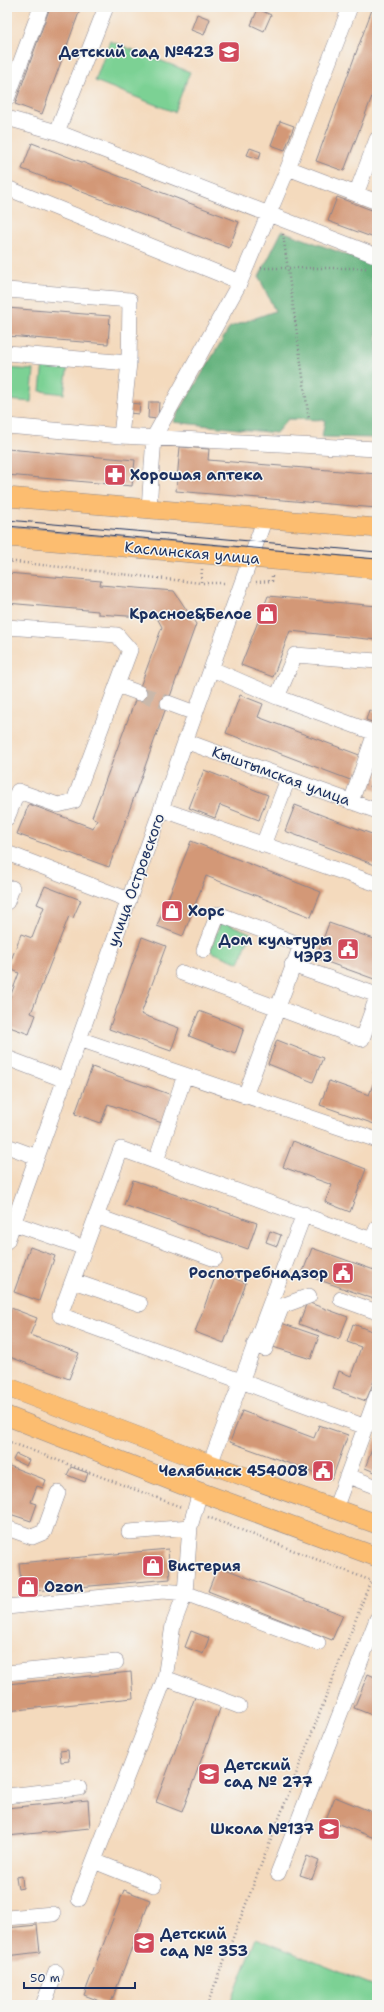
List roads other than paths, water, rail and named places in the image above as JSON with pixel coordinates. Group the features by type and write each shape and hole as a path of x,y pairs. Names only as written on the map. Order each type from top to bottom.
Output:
{"main road":[{"path":"7,496 377,528"},
{"name":"Каслинская улица","path":"7,537 377,569"},
{"path":"7,1387 210,1464 377,1524"},
{"path":"7,1416 200,1492 377,1558"}],"street":[{"path":"7,99 41,7"},
{"path":"57,132 106,7"},
{"path":"149,508 154,437 243,275 288,168 350,7"},
{"path":"7,118 57,132 269,214 373,262"},
{"path":"356,194 377,139"},
{"path":"288,168 377,202"},
{"path":"7,188 243,275"},
{"path":"7,290 130,300 129,363 121,436"},
{"path":"7,353 129,363"},
{"path":"7,426 121,436 377,449"},
{"name":"улица Островского","path":"7,1240 265,518"},
{"path":"7,627 117,635 130,650 74,802 58,805 18,791 7,818"},
{"path":"277,697 295,655 377,661"},
{"path":"212,669 277,697 376,734 351,802"},
{"path":"117,686 139,693"},
{"path":"168,703 195,713"},
{"name":"Кыштымская улица","path":"185,742 377,811"},
{"path":"263,845 288,779"},
{"path":"161,809 377,884"},
{"path":"7,853 129,900"},
{"path":"204,950 218,914 301,945 276,1008 245,1096"},
{"path":"182,973 362,1039 377,996 292,965"},
{"path":"79,1039 377,1140"},
{"path":"7,1058 65,1080"},
{"path":"156,1162 185,1075"},
{"path":"7,1146 37,1157"},
{"path":"371,1418 240,1380 60,1315 121,1149 304,1214 375,1237"},
{"path":"210,1464 240,1380 304,1214"},
{"path":"96,1216 215,1259"},
{"path":"13,1223 85,1248"},
{"path":"73,1281 140,1304"},
{"path":"254,1345 265,1349 282,1306 309,1296"},
{"path":"342,1299 377,1312"},
{"path":"336,1509 371,1418 377,1395"},
{"path":"348,1476 377,1487"},
{"path":"7,1528 32,1537 44,1532 58,1492"},
{"path":"79,1899 165,1678 173,1625 185,1593 190,1527 200,1492"},
{"path":"129,1532 190,1527"},
{"path":"7,1607 163,1591 185,1593 318,1643"},
{"path":"278,1873 377,1619"},
{"path":"7,1673 116,1662"},
{"path":"165,1678 239,1706"},
{"path":"7,1796 79,1788"},
{"path":"94,1861 154,1885"},
{"path":"7,1918 54,1914"},
{"path":"43,2005 56,1972"}],"tunnel":[{"path":"139,693 168,703"}],"tram line":[{"path":"7,520 377,552"},
{"path":"7,526 377,559"}],"place":[{"name":"Детский сад №423","path":"229,52"},
{"name":"Хорошая аптека","path":"115,475"},
{"name":"Красное&Белое","path":"267,614"},
{"name":"Хорс","path":"172,911"},
{"name":"Дом культуры ЧЭРЗ","path":"348,949"},
{"name":"Роспотребнадзор","path":"343,1273"},
{"name":"Челябинск 454008","path":"323,1471"},
{"name":"Вистерия","path":"153,1566"},
{"name":"Ozon","path":"28,1587"},
{"name":"Детский сад № 277","path":"209,1774"},
{"name":"Школа №137","path":"329,1829"},
{"name":"Детский сад № 353","path":"144,1943"}]}
